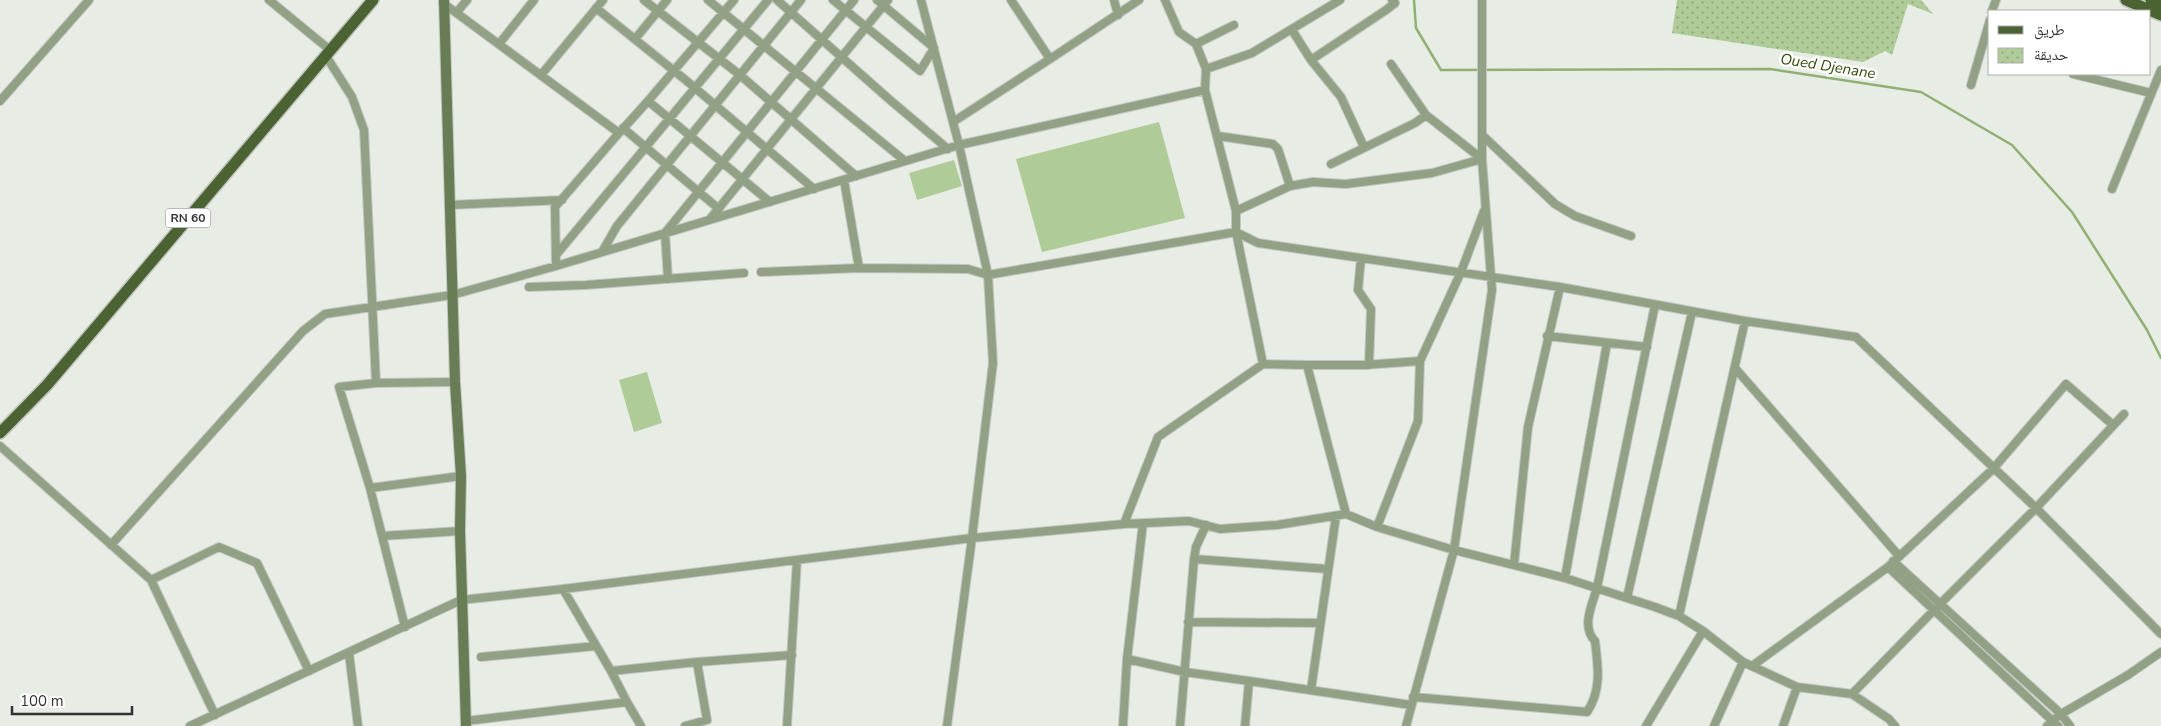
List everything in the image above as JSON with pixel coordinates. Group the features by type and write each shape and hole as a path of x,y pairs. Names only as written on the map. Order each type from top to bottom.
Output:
{"main road":[{"name":"RN 60","path":"0,433 47,385 374,0"},
{"path":"2126,0 2149,10"},
{"path":"2151,0 2161,4"},
{"path":"444,1 455,382 461,476 461,600 466,724"}],"street":[{"path":"0,101 89,0"},
{"path":"269,0 328,53 352,97 364,130 374,308 376,383"},
{"path":"456,12 467,0"},
{"path":"499,44 534,0"},
{"path":"540,75 603,0"},
{"path":"644,0 740,75 856,176"},
{"path":"634,39 667,0"},
{"path":"708,0 905,161"},
{"path":"556,266 555,207 734,0"},
{"path":"556,255 768,0"},
{"path":"777,0 948,149"},
{"path":"602,252 618,226 692,137 801,0"},
{"path":"833,0 920,71 934,48"},
{"path":"668,279 665,234 697,191 854,0"},
{"path":"877,0 886,3 934,48"},
{"path":"921,0 959,145 988,275 993,363 947,726"},
{"path":"1011,0 1050,59"},
{"path":"1114,0 1118,15"},
{"path":"953,122 1139,0"},
{"path":"1165,0 1179,32 1196,44 1206,68 1205,90 1236,211 1236,232 1263,364"},
{"path":"1206,68 1252,53 1340,0"},
{"path":"1311,60 1386,10 1394,2 1392,0"},
{"path":"1406,726 1454,550 1492,290 1482,160 1482,0"},
{"path":"444,1 540,75 645,147 719,208"},
{"path":"709,220 886,3"},
{"path":"596,8 674,70 814,189"},
{"path":"1196,44 1234,25"},
{"path":"1292,30 1311,60 1341,97 1364,147"},
{"path":"1971,86 1988,36"},
{"path":"1391,64 1426,115 1482,160"},
{"path":"2112,189 2161,70"},
{"path":"2077,75 2151,93"},
{"path":"111,545 302,332 325,314 374,308 452,294 665,234 959,145 1205,90"},
{"path":"648,101 770,202"},
{"path":"1331,164 1416,123 1426,115"},
{"path":"1482,135 1555,204 1575,216 1632,236"},
{"path":"1218,136 1273,144 1278,149 1290,186"},
{"path":"1236,211 1290,186 1313,182 1346,184 1432,174 1482,160"},
{"path":"844,180 859,268"},
{"path":"450,204 562,200"},
{"path":"1377,528 1418,421 1420,361 1461,272 1486,207"},
{"path":"761,272 859,268 968,269 988,275 1236,232 1258,243 1560,286 1745,321 1856,336 1993,469 2036,508 2161,634"},
{"path":"1361,258 1358,290 1371,309 1369,364"},
{"path":"529,286 586,285 744,272"},
{"path":"1514,565 1528,427 1547,336 1560,286"},
{"path":"1127,659 1185,672 1311,690 1412,701 1587,712 1594,700 1598,687 1598,654 1595,641 1590,636 1588,623 1597,588 1655,305"},
{"path":"1627,598 1692,312"},
{"path":"1679,616 1745,321"},
{"path":"1547,336 1647,347"},
{"path":"1565,578 1607,343"},
{"path":"1124,524 1158,437 1263,364 1369,364 1420,361"},
{"path":"1308,365 1346,514"},
{"path":"1735,368 1893,561 2052,724 2061,714 2128,675 2161,652"},
{"path":"405,627 370,488 339,387 376,383 455,382"},
{"path":"1752,666 1893,561 1993,469 2066,384 2114,425"},
{"path":"1852,694 2036,508 2124,414"},
{"path":"0,446 151,580 215,715"},
{"path":"370,488 461,476"},
{"path":"190,726 461,600 972,538 1124,524 1189,521 1220,529 1277,526 1346,514 1377,528 1565,578 1679,616 1703,631 1744,662 1797,687 1852,694 1889,719 1895,726"},
{"path":"1311,690 1336,516"},
{"path":"1123,726 1127,659 1142,523"},
{"path":"1180,726 1194,559 1196,547 1206,525"},
{"path":"382,536 460,531"},
{"path":"151,580 219,547 257,563 309,671"},
{"path":"1194,559 1328,569"},
{"path":"787,726 797,560"},
{"path":"562,589 641,726"},
{"path":"1937,607 2061,714 2070,726"},
{"path":"1188,622 1320,623"},
{"path":"1646,726 1703,631"},
{"path":"481,657 596,646"},
{"path":"349,653 358,726"},
{"path":"611,671 792,655"},
{"path":"685,726 707,720 697,662"},
{"path":"1714,726 1744,662"},
{"path":"1245,726 1249,681"},
{"path":"1783,726 1797,687"},
{"path":"466,724 627,702"}],"green space":[{"path":"1677,0 1921,0 1933,14 1908,4 1892,55 1885,51 1863,62 1672,33"},
{"path":"1159,122 1185,218 1042,252 1016,159"},
{"path":"954,160 962,186 917,200 909,173"},
{"path":"647,372 662,423 634,432 619,380"}],"waterway":[{"name":"Oued Djenane","path":"1414,0 1416,28 1441,70 1770,69 1921,92 2012,145 2072,212 2147,330 2161,358"}]}
